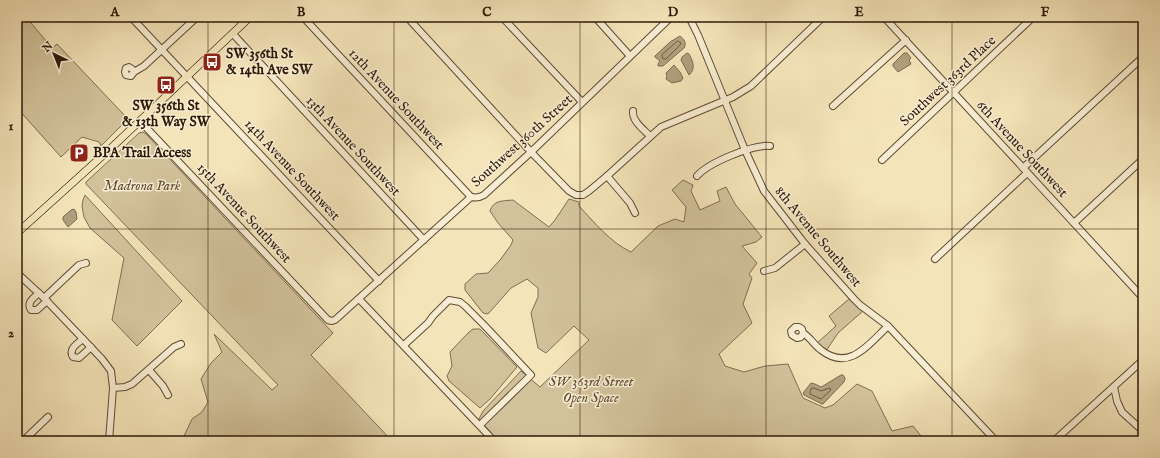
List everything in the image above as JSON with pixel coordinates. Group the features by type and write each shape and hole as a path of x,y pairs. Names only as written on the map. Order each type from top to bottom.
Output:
{"main road":[{"path":"17,233 140,121 250,17"}],"street":[{"name":"14th Avenue Southwest","path":"131,17 379,281"},
{"path":"134,72 144,66 197,17"},
{"name":"12th Avenue Southwest","path":"303,17 471,197"},
{"path":"407,17 531,152 572,194 579,195 583,195 589,191 661,127 724,101 752,86 823,17"},
{"path":"502,17 582,102"},
{"path":"595,17 630,56"},
{"name":"Southwest 360th Street","path":"332,321 359,299 471,197 480,198 484,195 531,152 671,17"},
{"name":"8th Avenue Southwest","path":"689,17 698,35 745,150 769,199 805,244 860,305 888,326 996,441"},
{"name":"6th Avenue Southwest","path":"884,17 1143,298"},
{"name":"Southwest 363rd Place","path":"882,160 1030,20"},
{"name":"13th Avenue Southwest","path":"233,34 424,240"},
{"path":"834,106 906,40"},
{"path":"935,259 1143,58"},
{"path":"632,111 634,120 650,136"},
{"name":"15th Avenue Southwest","path":"140,121 328,320 332,321"},
{"path":"697,176 706,167 745,150 770,146"},
{"path":"1074,223 1143,159"},
{"path":"607,176 630,202 635,213"},
{"path":"764,271 775,268 805,244"},
{"path":"43,298 79,265 86,263"},
{"path":"17,274 91,347 111,371 113,388 109,441"},
{"path":"359,299 494,441"},
{"path":"404,345 428,323 449,300 460,302 484,325 531,375 480,425"},
{"path":"803,333 815,345 832,357 844,358 850,357 861,351 888,326"},
{"path":"83,339 72,350 71,354 73,357 77,359 81,357 91,347"},
{"path":"113,388 125,387 132,384 174,347 181,344"},
{"path":"1054,441 1143,360"},
{"path":"149,370 163,386 168,395"},
{"path":"1114,387 1117,401 1122,412 1143,431"},
{"path":"23,441 48,417"}],"green space":[{"path":"17,17 26,17 52,48 57,44 128,119 101,146 99,142 82,137 61,157 17,108"},
{"name":"Madrona Park","path":"143,132 333,333 311,355 392,441 186,441 184,436 192,419 202,412 208,402 201,379 211,363 222,352 214,334 272,390 278,385 86,184 86,182 139,133"},
{"name":"SW 363rd Street Open Space","path":"683,180 693,185 691,191 700,210 720,201 717,191 726,187 735,204 762,237 756,242 742,246 757,263 749,274 752,278 743,304 752,323 719,354 725,366 744,372 765,366 788,364 803,398 825,408 833,405 857,384 872,391 892,431 913,426 925,441 498,441 479,419 483,411 521,371 540,387 589,340 574,326 546,353 538,348 531,313 538,297 538,288 527,279 511,288 488,314 483,313 465,290 465,284 476,274 488,273 500,260 513,240 490,211 491,207 502,201 513,200 549,227 569,199 579,202 579,206 603,232 623,248 631,252 658,226 675,219 684,222 686,207 672,190"},
{"path":"85,195 182,301 137,346 112,320 124,258 90,228 84,217 82,206"},
{"path":"849,299 863,311 838,333 826,351 817,343 836,326 829,316"},
{"path":"473,329 480,329 517,367 490,399 480,408 449,381 447,376 452,366 450,352"}],"water":[{"path":"680,36 685,41 684,48 663,66 658,66 660,61 655,56 670,42"},
{"path":"687,53 693,62 693,70 689,75 681,60"},
{"path":"904,53 907,53 911,58 909,60 911,64 898,72 893,64"},
{"path":"674,65 683,78 681,81 672,83 666,79 666,73"},
{"path":"74,209 77,219 68,227 63,220 63,217"},
{"path":"841,375 845,378 844,382 823,404 804,395 803,393 811,383 821,387"}],"place":[{"name":"SW 356th St & 14th Ave SW","path":"212,62"},
{"name":"SW 356th St & 13th Way SW","path":"166,85"},
{"name":"BPA Trail Access","path":"79,153"}]}
